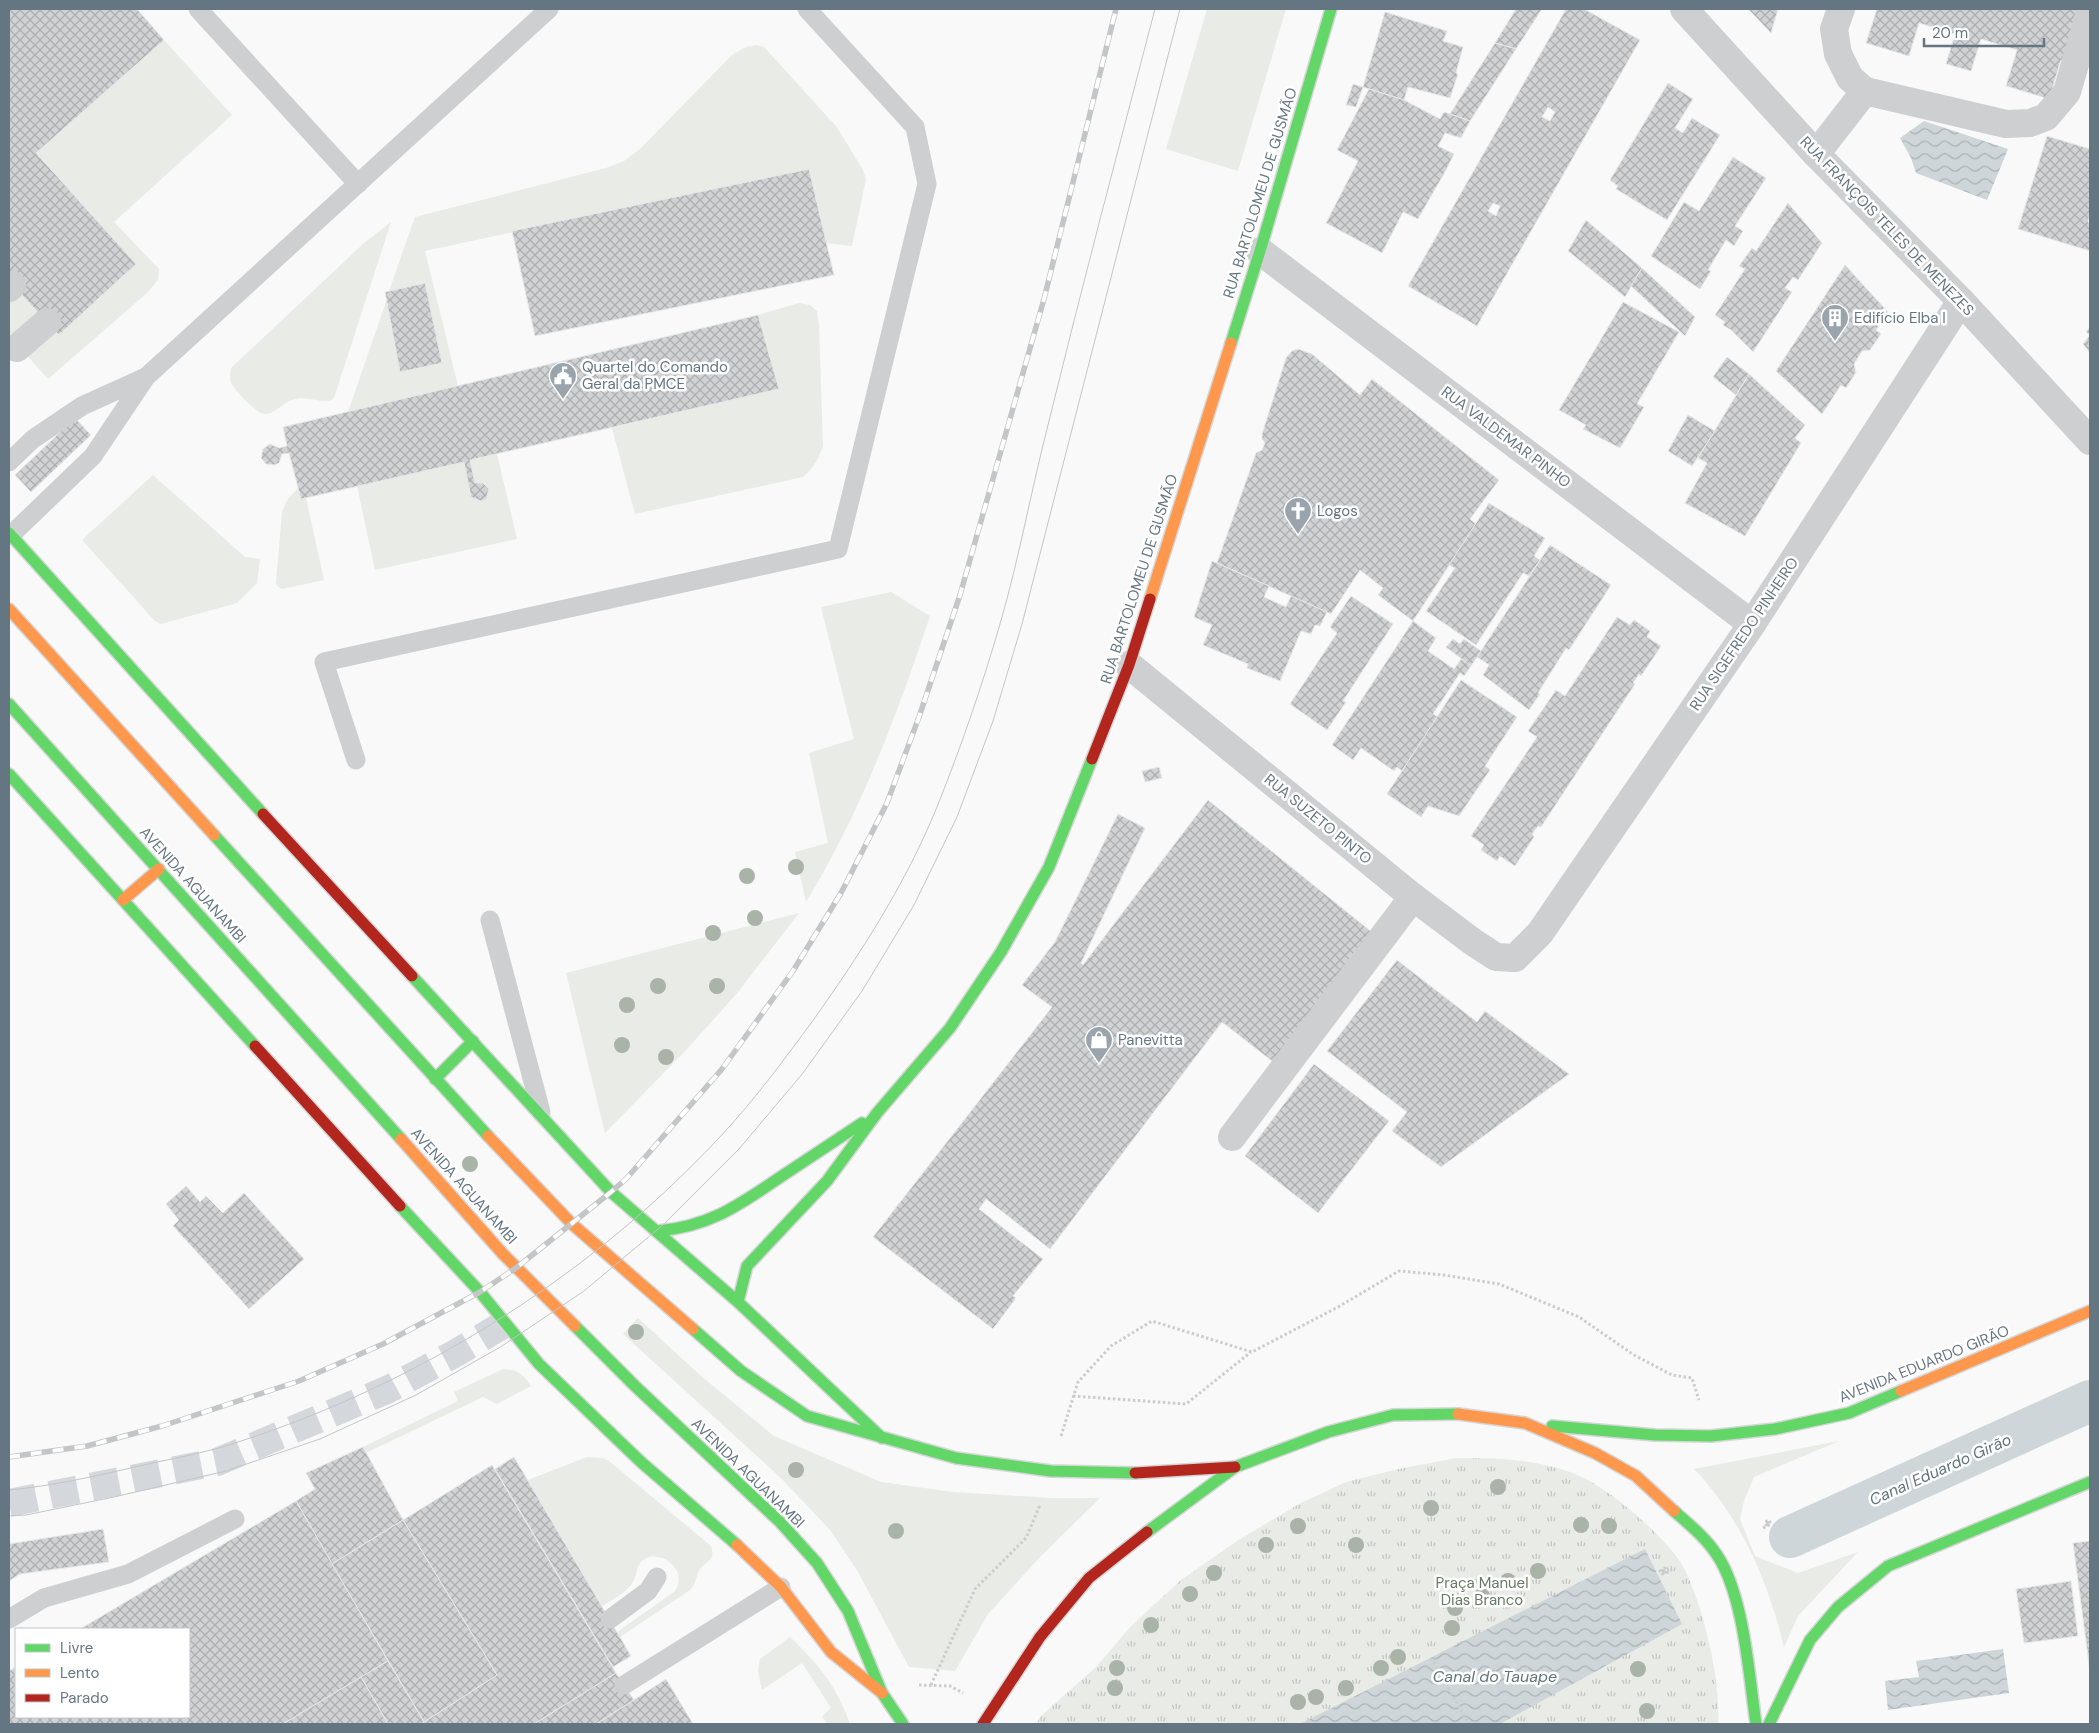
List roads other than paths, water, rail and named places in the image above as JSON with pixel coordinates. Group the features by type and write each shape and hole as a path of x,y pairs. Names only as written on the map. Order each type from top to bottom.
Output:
{"main road":[{"name":"RUA BARTOLOMEU DE GUSMÃO","path":"738,1302 746,1266 827,1181 877,1112 950,1028 1001,952 1049,868 1129,665 1260,251 1331,9"},
{"path":"10,534 227,775 611,1192 738,1302 882,1438"},
{"path":"9,609 435,1079 572,1224 740,1371 807,1416 956,1458 1051,1471 1134,1473 1236,1467"},
{"name":"AVENIDA AGUANAMBI","path":"9,704 159,868 503,1254 635,1386 780,1522 817,1563 848,1611 885,1698 903,1724"},
{"name":"AVENIDA AGUANAMBI","path":"9,774 326,1126 480,1292 539,1364 641,1462 720,1529 781,1587 831,1652 885,1698"},
{"path":"123,900 159,868"},
{"path":"435,1079 473,1041"},
{"name":"RUA BARTOLOMEU DE GUSMÃO","path":"658,1231 681,1229 728,1212 877,1112"},
{"name":"AVENIDA EDUARDO GIRÃO","path":"1525,1423 1655,1435 1711,1436 1775,1429 1849,1413 2090,1311"},
{"path":"983,1724 1040,1637 1089,1578 1136,1540 1236,1467 1328,1432 1393,1415 1459,1414 1525,1423 1595,1453 1636,1476 1701,1535 1718,1556 1730,1583 1741,1621 1756,1724"},
{"path":"1768,1724 1810,1640 1838,1607 1888,1566 2090,1482"}],"street":[{"name":"RUA FRANÇOIS TELES DE MENEZES","path":"1684,9 1816,154 1961,302 2090,441"},
{"path":"1841,9 1834,29 1838,54 1850,78 1865,91 2006,124 2030,123 2046,117 2067,92 2090,12"},
{"path":"1816,154 1865,91"},
{"name":"RUA VALDEMAR PINHO","path":"1260,251 1752,624"},
{"name":"RUA SIGEFREDO PINHEIRO","path":"1515,958 1540,934 1752,624 1961,302"},
{"path":"17,348 47,322"},
{"name":"RUA SUZETO PINTO","path":"1129,665 1413,896 1473,942 1496,957 1515,958"},
{"path":"1232,1137 1413,896"}],"lane":[{"path":"198,9 358,184"},
{"path":"10,534 93,456 146,377 549,9"},
{"path":"356,760 324,662 838,550 926,184 915,127 807,9"},
{"path":"9,462 33,439 82,406 146,377"},
{"path":"490,920 543,1118"},
{"path":"9,1619 44,1598 128,1574 235,1519"},
{"path":"610,1619 648,1591 657,1577"},
{"path":"624,1685 781,1587"}],"water":[{"path":"1924,121 2008,149 1987,200 1916,173 1911,158 1900,138"},
{"name":"Canal do Tauape","path":"1645,1549 1682,1624 1500,1724 1300,1724"},
{"path":"2003,1649 2009,1693 1888,1710 1885,1681 1919,1677 1916,1661"}],"waterway":[{"name":"Canal Eduardo Girão","path":"1790,1537 2090,1401"}],"tunnel":[{"path":"9,1503 217,1462 389,1389 456,1353 506,1323"}],"tram line":[{"path":"9,1490 74,1480 219,1448 289,1424 357,1396 424,1363 489,1326 551,1285 610,1240 666,1191 718,1139 768,1080 849,969 897,890 925,835 963,739 1007,599 1061,373 1155,9"},
{"path":"9,1516 26,1515 114,1497 226,1471 320,1439 416,1395 502,1346 584,1291 664,1224 739,1149 803,1073 862,991 914,905 957,817 993,721 1022,624 1180,9"}],"railway":[{"path":"9,1457 87,1446 162,1426 299,1381 383,1344 480,1292 516,1268 626,1179 722,1069 793,971 841,893 887,803 919,717 960,595 1044,299 1116,9"}],"place":[{"name":"Edifício Elba I","path":"1835,342"},
{"name":"Quartel do Comando Geral da PMCE","path":"563,400"},
{"name":"Logos","path":"1298,535"},
{"name":"Panevitta","path":"1099,1064"}],"park label":[{"name":"Praça Manuel Dias Branco","path":"1482,1592"}]}
